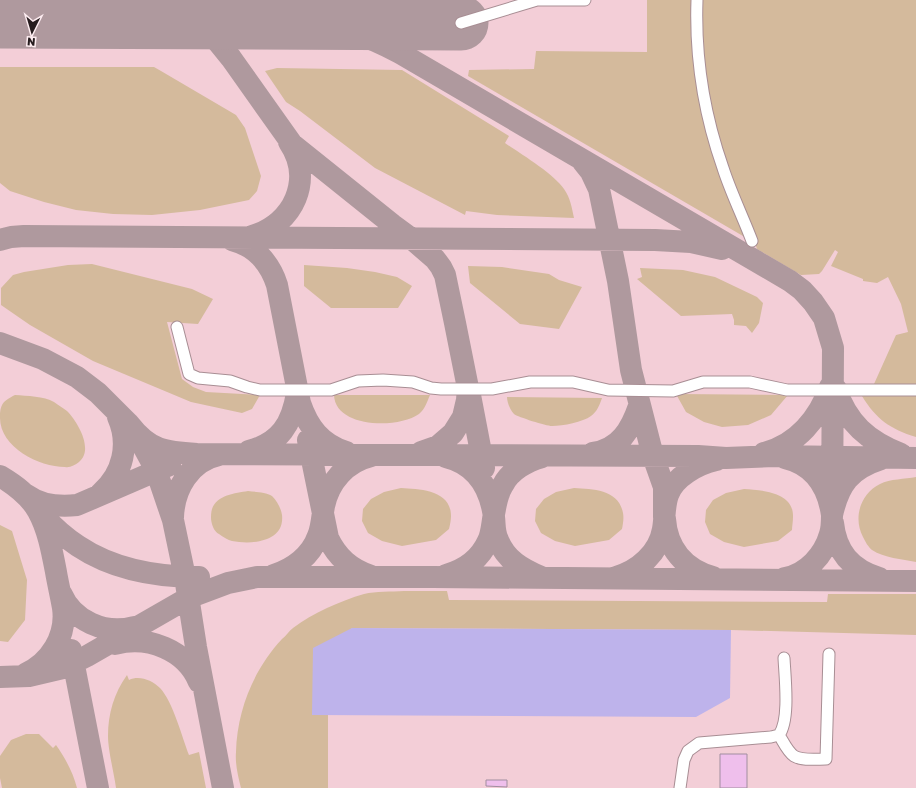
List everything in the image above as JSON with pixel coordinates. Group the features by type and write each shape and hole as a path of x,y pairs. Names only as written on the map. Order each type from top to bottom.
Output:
{"lane":[{"path":"461,23 537,0 585,0"},
{"path":"697,0 696,20 699,56 704,99 711,130 723,169 752,242"},
{"path":"177,327 189,374 198,378 230,381 260,390 331,390 358,381 383,380 413,382 431,388 492,389 530,382 573,382 608,390 673,391 703,382 750,382 787,390 916,390"},
{"path":"779,735 786,747 794,756 804,759 826,759 829,654"},
{"path":"680,788 684,760 688,751 699,743 771,737 779,735 783,730 785,717 784,658"}],"shaded area":[{"path":"0,0 916,0 916,788 0,788"},
{"path":"647,0 916,0 916,385 874,384 896,335 908,332 901,304 888,277 877,283 863,281 863,279 831,266 838,252 835,250 819,274 801,275 757,249 755,243 468,76 469,70 534,69 536,51 647,52"},
{"path":"0,67 154,67 236,115 245,128 261,176 257,191 249,200 200,210 152,215 113,214 76,210 10,191 0,183"},
{"path":"277,68 402,70 509,136 505,143 553,177 564,189 572,207 574,218 497,215 466,211 465,215 375,168 286,102 265,71"},
{"path":"92,264 192,289 213,299 198,324 167,322 182,379 193,387 206,392 260,395 252,409 242,413 191,402 93,361 30,325 1,305 1,288 13,275 68,265"},
{"path":"304,265 347,268 375,272 397,277 412,286 398,308 331,308 304,286"},
{"path":"468,266 502,267 549,274 559,280 582,287 559,329 520,324 470,283"},
{"path":"640,268 683,270 715,277 757,297 763,303 759,323 752,333 746,326 734,325 732,314 681,316 637,279 642,277"},
{"path":"676,394 788,395 771,415 748,425 722,427 704,422 686,412"},
{"path":"15,395 50,400 67,411 80,429 85,443 85,451 79,462 69,467 55,466 44,463 23,453 6,438 0,418 1,409 3,404 8,399"},
{"path":"334,395 430,395 424,408 419,414 409,419 397,422 383,423 356,419 345,414 337,406"},
{"path":"862,396 916,396 916,437 891,427 884,422 867,404"},
{"path":"507,397 602,398 597,410 587,418 573,423 552,426 544,425 514,414 509,406"},
{"path":"916,477 916,562 888,557 877,553 868,546 860,530 859,515 863,500 873,488 884,482"},
{"path":"401,488 425,490 440,496 446,501 450,507 451,516 449,529 436,540 402,546 382,541 368,533 362,521 363,509 371,499 384,492"},
{"path":"574,488 597,490 611,495 621,505 623,513 622,529 609,540 575,546 555,541 541,533 535,521 536,509 544,499 556,492"},
{"path":"744,489 759,490 783,497 792,509 792,530 778,541 744,547 724,542 710,534 705,522 706,510 713,500 726,493"},
{"path":"248,491 264,493 272,496 281,510 282,524 273,536 266,540 257,542 230,541 217,533 214,529 211,520 212,509 214,504 222,498 232,494"},
{"path":"0,525 12,531 27,580 25,620 8,642 0,641"},
{"path":"404,591 447,591 449,600 827,602 828,594 916,594 916,635 731,630 352,628 312,715 328,715 328,788 241,788 236,756 237,736 240,721 255,677 272,651 293,628 309,617 327,608 364,594"},
{"path":"352,628 731,630 730,698 696,717 312,715 313,648"},
{"path":"127,675 129,680 141,678 157,685 165,694 177,720 189,755 199,752 206,788 116,788 109,748 108,728 115,696"},
{"path":"26,734 39,734 53,748 56,745 68,765 77,788 2,788 0,778 0,756 11,740"}],"building":[{"path":"720,754 747,754 747,788 720,788"},
{"path":"486,780 507,780 507,787 486,786"}],"taxiway":[{"path":"169,21 194,26 214,37 231,58 292,144 412,239 435,259 441,267 445,275 468,388 467,400 463,417 453,433 438,446 421,452"},
{"path":"299,23 327,26 351,32 400,53 790,281 802,290 813,302 824,318 833,348 832,527 824,549 814,562 793,576 785,578"},
{"path":"252,236 267,230 279,221 289,211 296,198 300,171 296,156 289,142"},
{"path":"583,162 591,172 599,189 618,281 631,370 653,456 664,487 664,517"},
{"path":"0,240 24,236 655,240 691,242 722,249"},
{"path":"232,240 248,246 260,256 274,277 277,285 303,412 311,427 317,434 337,449 346,452"},
{"path":"0,343 43,359 77,377 98,393 129,424 156,470 173,520 185,577 196,647 223,788"},
{"path":"764,453 787,444 805,429 820,409 830,387"},
{"path":"836,389 846,412 860,429 878,443 901,454"},
{"path":"249,451 269,443 283,431 292,414 297,393"},
{"path":"470,395 484,468"},
{"path":"593,453 610,447 623,437 628,430 639,406"},
{"path":"101,493 115,477 122,458 124,438 118,417"},
{"path":"129,424 144,440 151,445 167,451 197,454 698,456 726,458 774,456 916,458"},
{"path":"308,440 328,538 345,562 357,570 371,576"},
{"path":"173,517 177,496 180,487 186,478 200,463 219,455"},
{"path":"274,575 288,569 300,561 311,550 319,533 326,497 334,481 346,468 371,456"},
{"path":"446,457 456,460 473,471 485,487 492,506 495,531 505,553 515,563 527,571 541,577"},
{"path":"446,575 453,573 471,563 485,547 490,535 498,495 510,475 520,467 542,457"},
{"path":"785,458 804,466 818,479 827,495 832,515 838,495 842,486 848,479 861,468 881,459"},
{"path":"616,577 639,566 657,546 663,529 668,495 676,482 694,468 716,460"},
{"path":"27,495 45,504 64,506 77,505 170,465"},
{"path":"0,476 26,495 38,511 51,548 63,608 64,618 62,629 55,647 42,663 25,674"},
{"path":"37,509 56,529 72,542 106,561 152,574 199,577"},
{"path":"665,519 669,539 679,556 694,569 713,577"},
{"path":"833,523 841,551 860,570 879,578"},
{"path":"0,677 29,676 63,668 87,656 188,598 228,583 257,577 916,581"},
{"path":"61,593 66,603 73,611 91,624 112,629 134,627"},
{"path":"115,644 140,642 153,644 164,648 185,661 199,682"},
{"path":"71,650 98,788"}],"runway":[{"path":"0,21 461,23"}]}
